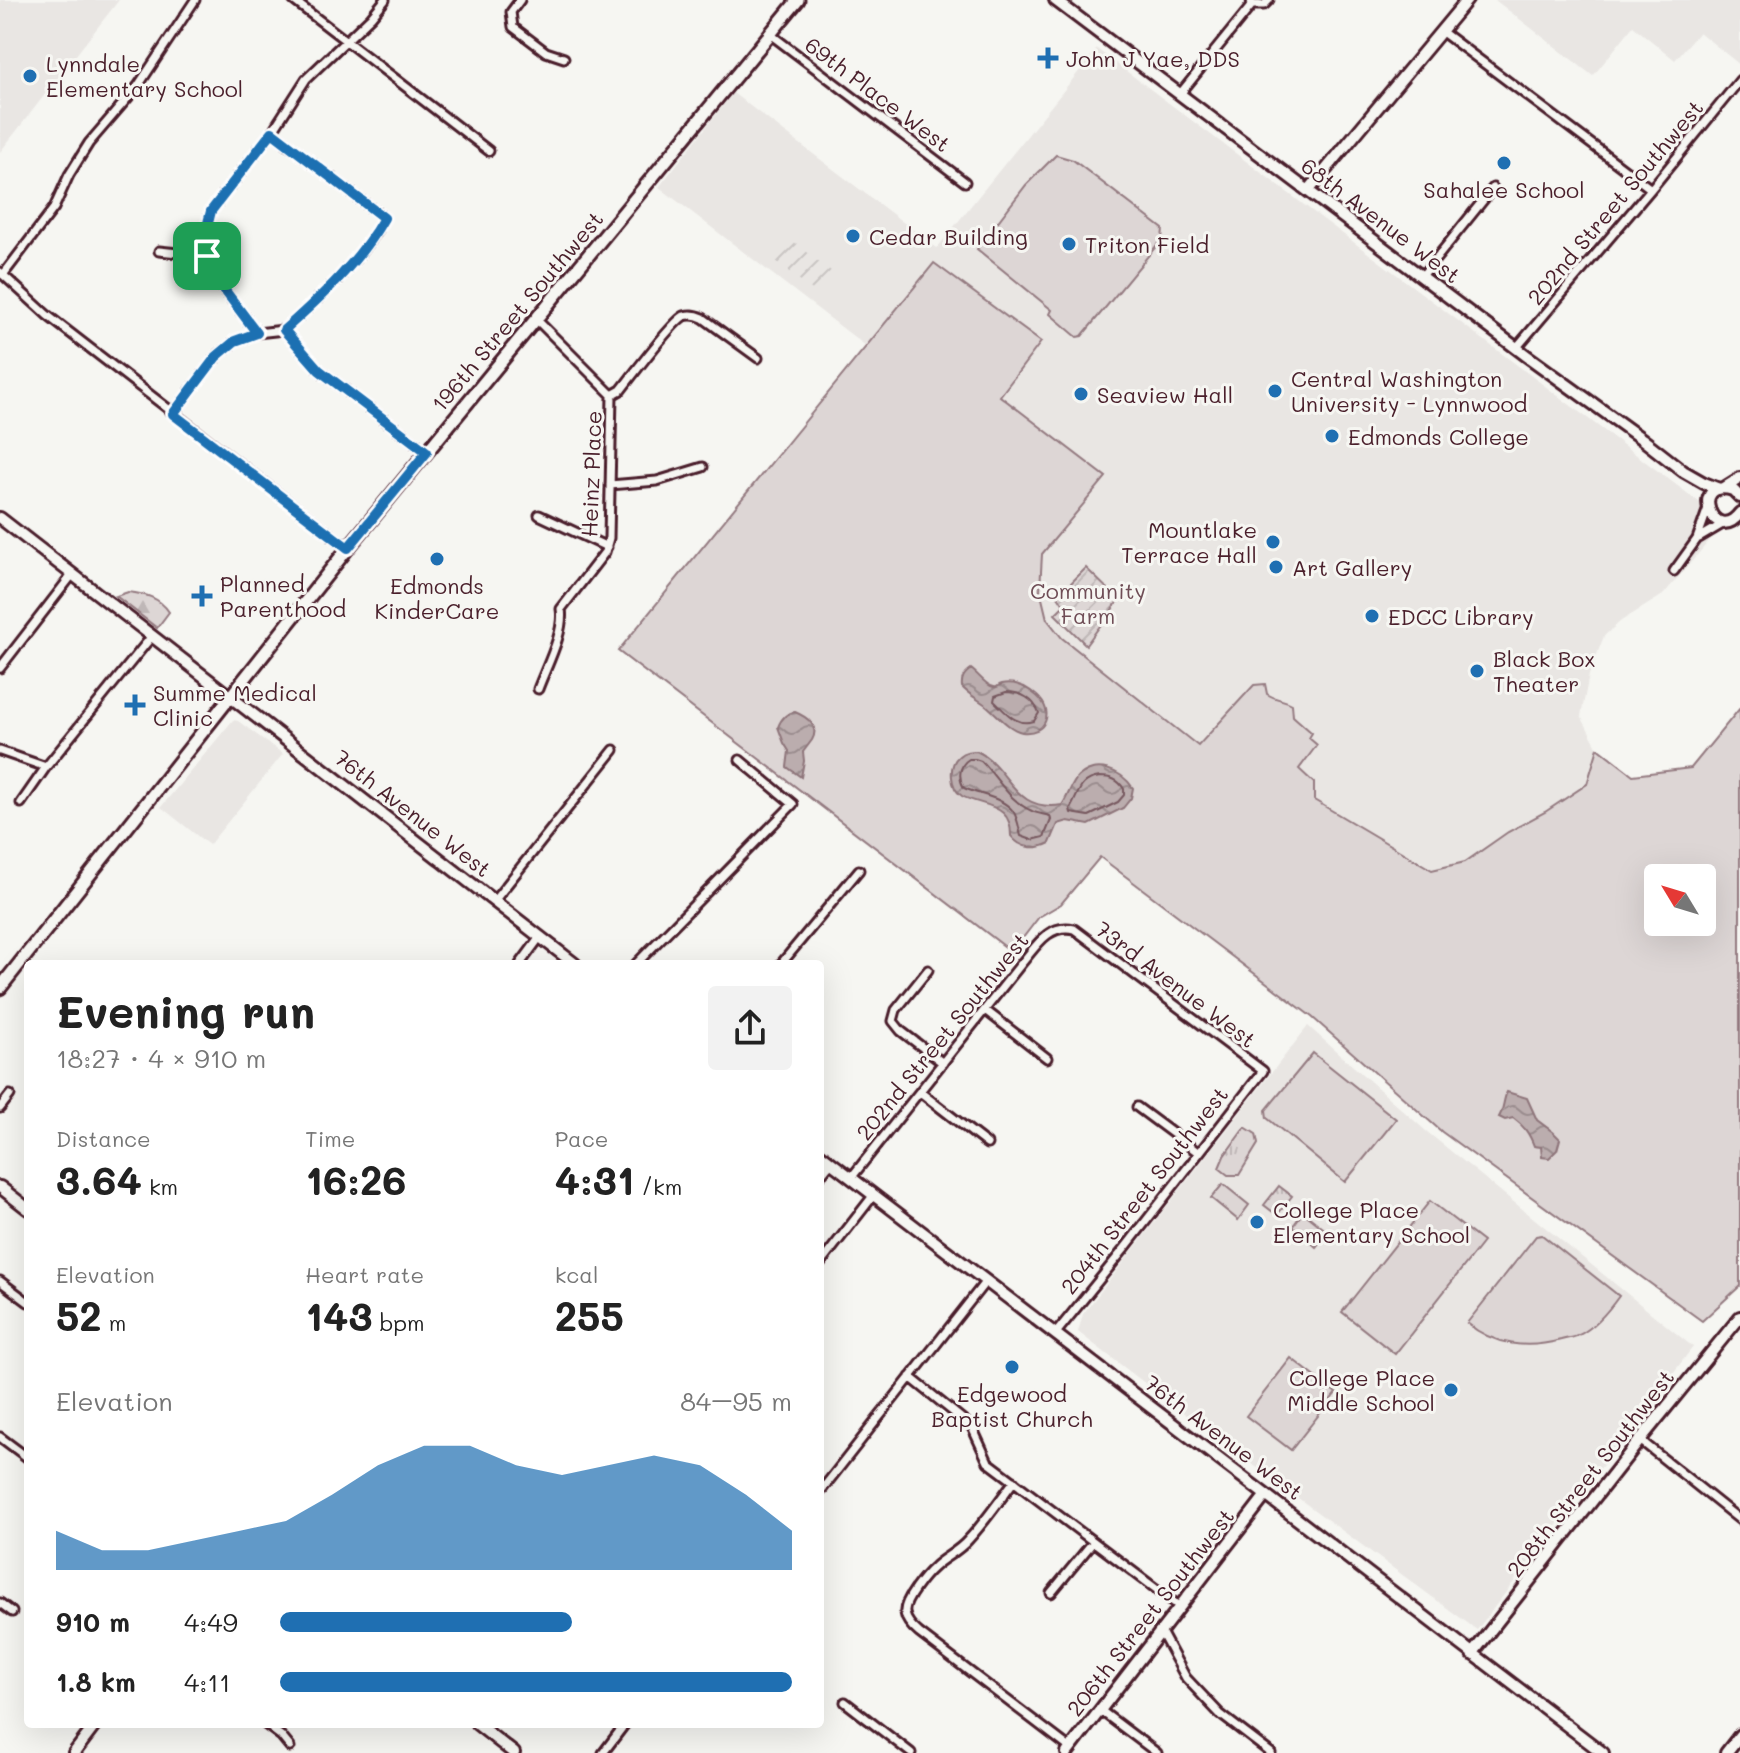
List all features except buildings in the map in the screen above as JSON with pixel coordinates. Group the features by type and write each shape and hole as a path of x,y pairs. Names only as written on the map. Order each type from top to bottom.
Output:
{"main road":[{"name":"196th Street Southwest","path":"0,988 348,548 798,0"}],"street":[{"path":"195,0 138,86 89,143 69,175 54,208 2,273 47,315 348,548"},
{"path":"293,0 489,151"},
{"path":"257,333 220,284 207,256 206,231 211,211 272,132 306,79 385,0"},
{"path":"520,0 511,12 513,27 546,52 564,58"},
{"name":"68th Avenue West","path":"1055,0 1683,471 1704,483 1733,490 1740,497"},
{"path":"1180,94 1252,2 1264,5 1269,0"},
{"path":"1309,190 1467,0"},
{"path":"1441,31 1651,189"},
{"name":"69th Place West","path":"770,34 965,182"},
{"name":"202nd Street Southwest","path":"1517,347 1740,80"},
{"path":"173,414 216,357 235,341 257,333 284,330 324,294 374,236 384,218 272,132"},
{"path":"1422,276 1493,188"},
{"path":"159,251 207,256"},
{"path":"612,395 621,390 674,325 687,316 703,318 758,358"},
{"name":"Heinz Place","path":"536,319 612,395 607,547 561,609 563,619 538,689"},
{"path":"284,330 319,370 427,452"},
{"path":"610,485 657,481 703,467"},
{"name":"68th Avenue West","path":"1683,471 1713,517 1717,520 1735,520"},
{"path":"1674,571 1697,539 1711,494 1740,478"},
{"path":"539,515 607,547"},
{"name":"76th Avenue West","path":"0,518 570,960"},
{"path":"1697,539 1735,520"},
{"path":"0,668 72,575"},
{"path":"21,803 46,767 152,636"},
{"path":"494,901 614,750"},
{"path":"0,751 46,767"},
{"path":"640,960 793,804 740,760"},
{"path":"784,960 859,870"},
{"name":"202nd Street Southwest","path":"851,1178 1046,934 1067,927"},
{"name":"73rd Avenue West","path":"1067,927 1074,929 1263,1071"},
{"path":"523,960 540,937"},
{"path":"928,970 896,1010 893,1021 901,1031 943,1063"},
{"path":"985,1010 1047,1058"},
{"name":"204th Street Southwest","path":"1056,1333 1263,1071"},
{"path":"920,1092 987,1144"},
{"path":"0,1108 10,1095"},
{"path":"1137,1107 1199,1153"},
{"name":"76th Avenue West","path":"824,1157 1603,1753"},
{"path":"824,1171 831,1162"},
{"path":"0,1187 24,1206"},
{"path":"824,1259 873,1196"},
{"path":"0,1281 24,1299"},
{"path":"824,1487 986,1281"},
{"name":"208th Street Southwest","path":"1472,1654 1740,1317"},
{"path":"910,1377 972,1427 988,1462 1180,1607"},
{"path":"0,1437 24,1455"},
{"path":"1640,1440 1740,1520"},
{"path":"1014,1481 967,1541 953,1555 936,1565 914,1591 906,1604 905,1614 919,1633 1068,1751"},
{"name":"206th Street Southwest","path":"1068,1751 1266,1495"},
{"path":"1051,1593 1093,1542"},
{"path":"0,1603 12,1612"},
{"path":"1161,1632 1186,1678 1220,1714 1271,1753"},
{"path":"845,1702 911,1753"},
{"path":"1100,1710 1157,1753"},
{"path":"80,1751 94,1728"},
{"path":"270,1728 290,1747"},
{"path":"482,1728 514,1753"},
{"path":"603,1753 622,1728"},
{"path":"1726,1753 1740,1735"}],"shaded area":[{"name":"Lynndale Elementary School","path":"0,0 119,0 0,152"},
{"path":"1495,0 1740,0 1740,65 1699,32 1675,60 1633,26 1593,76"},
{"name":"Edmonds College","path":"1097,49 1727,520 1663,595 1621,621 1604,636 1589,675 1581,716 1598,748 1587,784 1465,862 1432,870 1314,800 1299,769 1312,733 1293,716 1285,700 1276,700 1267,694 1265,684 1254,685 1198,747 1062,638 1047,619 1040,590 1042,554 1106,477 1000,396 1041,343 934,263 866,346 659,187 733,93 937,248"},
{"path":"787,236 831,271 815,292 770,257"},
{"path":"233,720 283,754 209,845 161,807"},
{"name":"College Place Middle School","path":"1308,1026 1426,1131 1693,1347 1477,1630 1078,1332 1083,1314"}],"green space":[{"name":"Triton Field","path":"1056,155 1073,160 1163,229 1162,239 1082,336 1077,337 1050,314 1052,310 977,249 1026,185"},
{"path":"934,263 1041,342 1000,396 1106,477 1042,554 1040,590 1047,619 1062,638 1198,746 1254,685 1265,684 1267,694 1292,704 1293,716 1312,733 1309,738 1317,745 1299,769 1314,783 1314,800 1432,870 1465,862 1587,784 1598,748 1633,775 1691,768 1740,708 1740,1286 1702,1321 1442,1132 1312,1017 1100,857 1061,904 1039,917 1012,952 618,651"},
{"name":"Community Farm","path":"1086,568 1119,600 1086,645 1055,614 1064,605 1058,596"},
{"path":"128,592 151,597 165,607 169,612 157,628 116,596"},
{"path":"1313,1053 1396,1119 1345,1182 1267,1118 1266,1110"},
{"path":"1245,1127 1256,1134 1258,1144 1239,1175 1228,1175 1219,1168"},
{"path":"1223,1184 1249,1205 1238,1220 1211,1198"},
{"path":"1279,1186 1292,1196 1277,1215 1264,1205"},
{"path":"1430,1201 1483,1242 1395,1354 1342,1312"},
{"path":"1303,1212 1328,1232 1316,1247 1293,1226"},
{"path":"1542,1235 1619,1296 1591,1328 1577,1336 1549,1343 1512,1344 1477,1331 1467,1323 1536,1236"},
{"path":"1291,1358 1336,1393 1291,1450 1246,1416"}],"water":[{"path":"971,669 991,686 1012,683 1033,693 1046,709 1042,726 1022,732 1008,725 962,687 964,676"},
{"path":"795,712 808,719 814,730 812,740 803,752 801,777 787,767 789,751 778,727 784,717"},
{"path":"977,751 998,768 1022,796 1045,806 1062,805 1078,777 1100,768 1122,776 1133,788 1131,798 1123,808 1089,825 1068,821 1058,824 1050,843 1039,847 1024,846 1011,836 1009,821 1003,813 962,796 955,788 952,771 955,760 963,753"},
{"path":"1507,1092 1527,1098 1537,1120 1560,1139 1557,1150 1549,1158 1542,1157 1541,1147 1534,1146 1517,1121 1499,1117"}],"place":[{"name":"John J Yae, DDS","path":"1048,58"},
{"name":"Lynndale Elementary School","path":"30,76"},
{"name":"Sahalee School","path":"1504,163"},
{"name":"Cedar Building","path":"853,236"},
{"name":"Triton Field","path":"1069,244"},
{"name":"Central Washington University - Lynnwood","path":"1275,391"},
{"name":"Seaview Hall","path":"1081,394"},
{"name":"Edmonds College","path":"1332,436"},
{"name":"Mountlake Terrace Hall","path":"1273,542"},
{"name":"Edmonds KinderCare","path":"437,559"},
{"name":"Art Gallery","path":"1276,567"},
{"name":"Planned Parenthood","path":"202,596"},
{"name":"EDCC Library","path":"1372,616"},
{"name":"Black Box Theater","path":"1477,671"},
{"name":"Summe Medical Clinic","path":"135,705"},
{"name":"College Place Elementary School","path":"1257,1222"},
{"name":"Edgewood Baptist Church","path":"1012,1367"},
{"name":"College Place Middle School","path":"1451,1390"}],"route":[{"path":"272,132 384,218 374,236 324,294 284,330 319,370 427,452 348,548 173,414 216,357 235,341 257,333 220,284 207,256 206,231 211,211 272,132"}]}
